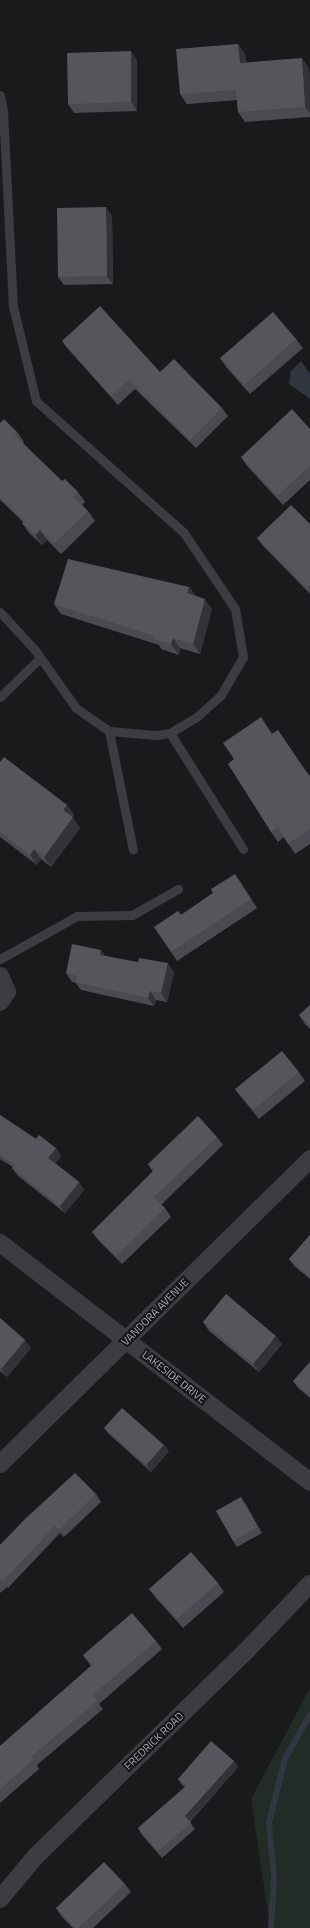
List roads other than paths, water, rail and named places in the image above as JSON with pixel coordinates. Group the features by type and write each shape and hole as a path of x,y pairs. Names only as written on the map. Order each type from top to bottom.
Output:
{"street":[{"path":"0,976 7,992 0,1002"},
{"name":"VANDORA AVENUE","path":"0,1464 310,1159"},
{"name":"LAKESIDE DRIVE","path":"0,1243 310,1482"},
{"name":"FREDRICK ROAD","path":"0,1899 36,1856 248,1649 310,1584"}],"lane":[{"path":"0,95 3,110 12,306 36,401 184,533 235,609 243,657 221,695 198,716 170,733 155,735 109,731 76,708 40,658 0,612"},
{"path":"0,697 40,658"},
{"path":"109,731 133,850"},
{"path":"170,733 244,849"},
{"path":"0,959 77,916 132,915 178,889"}],"waterway":[{"path":"271,1928 274,1877 269,1823 285,1759 310,1715"}]}
